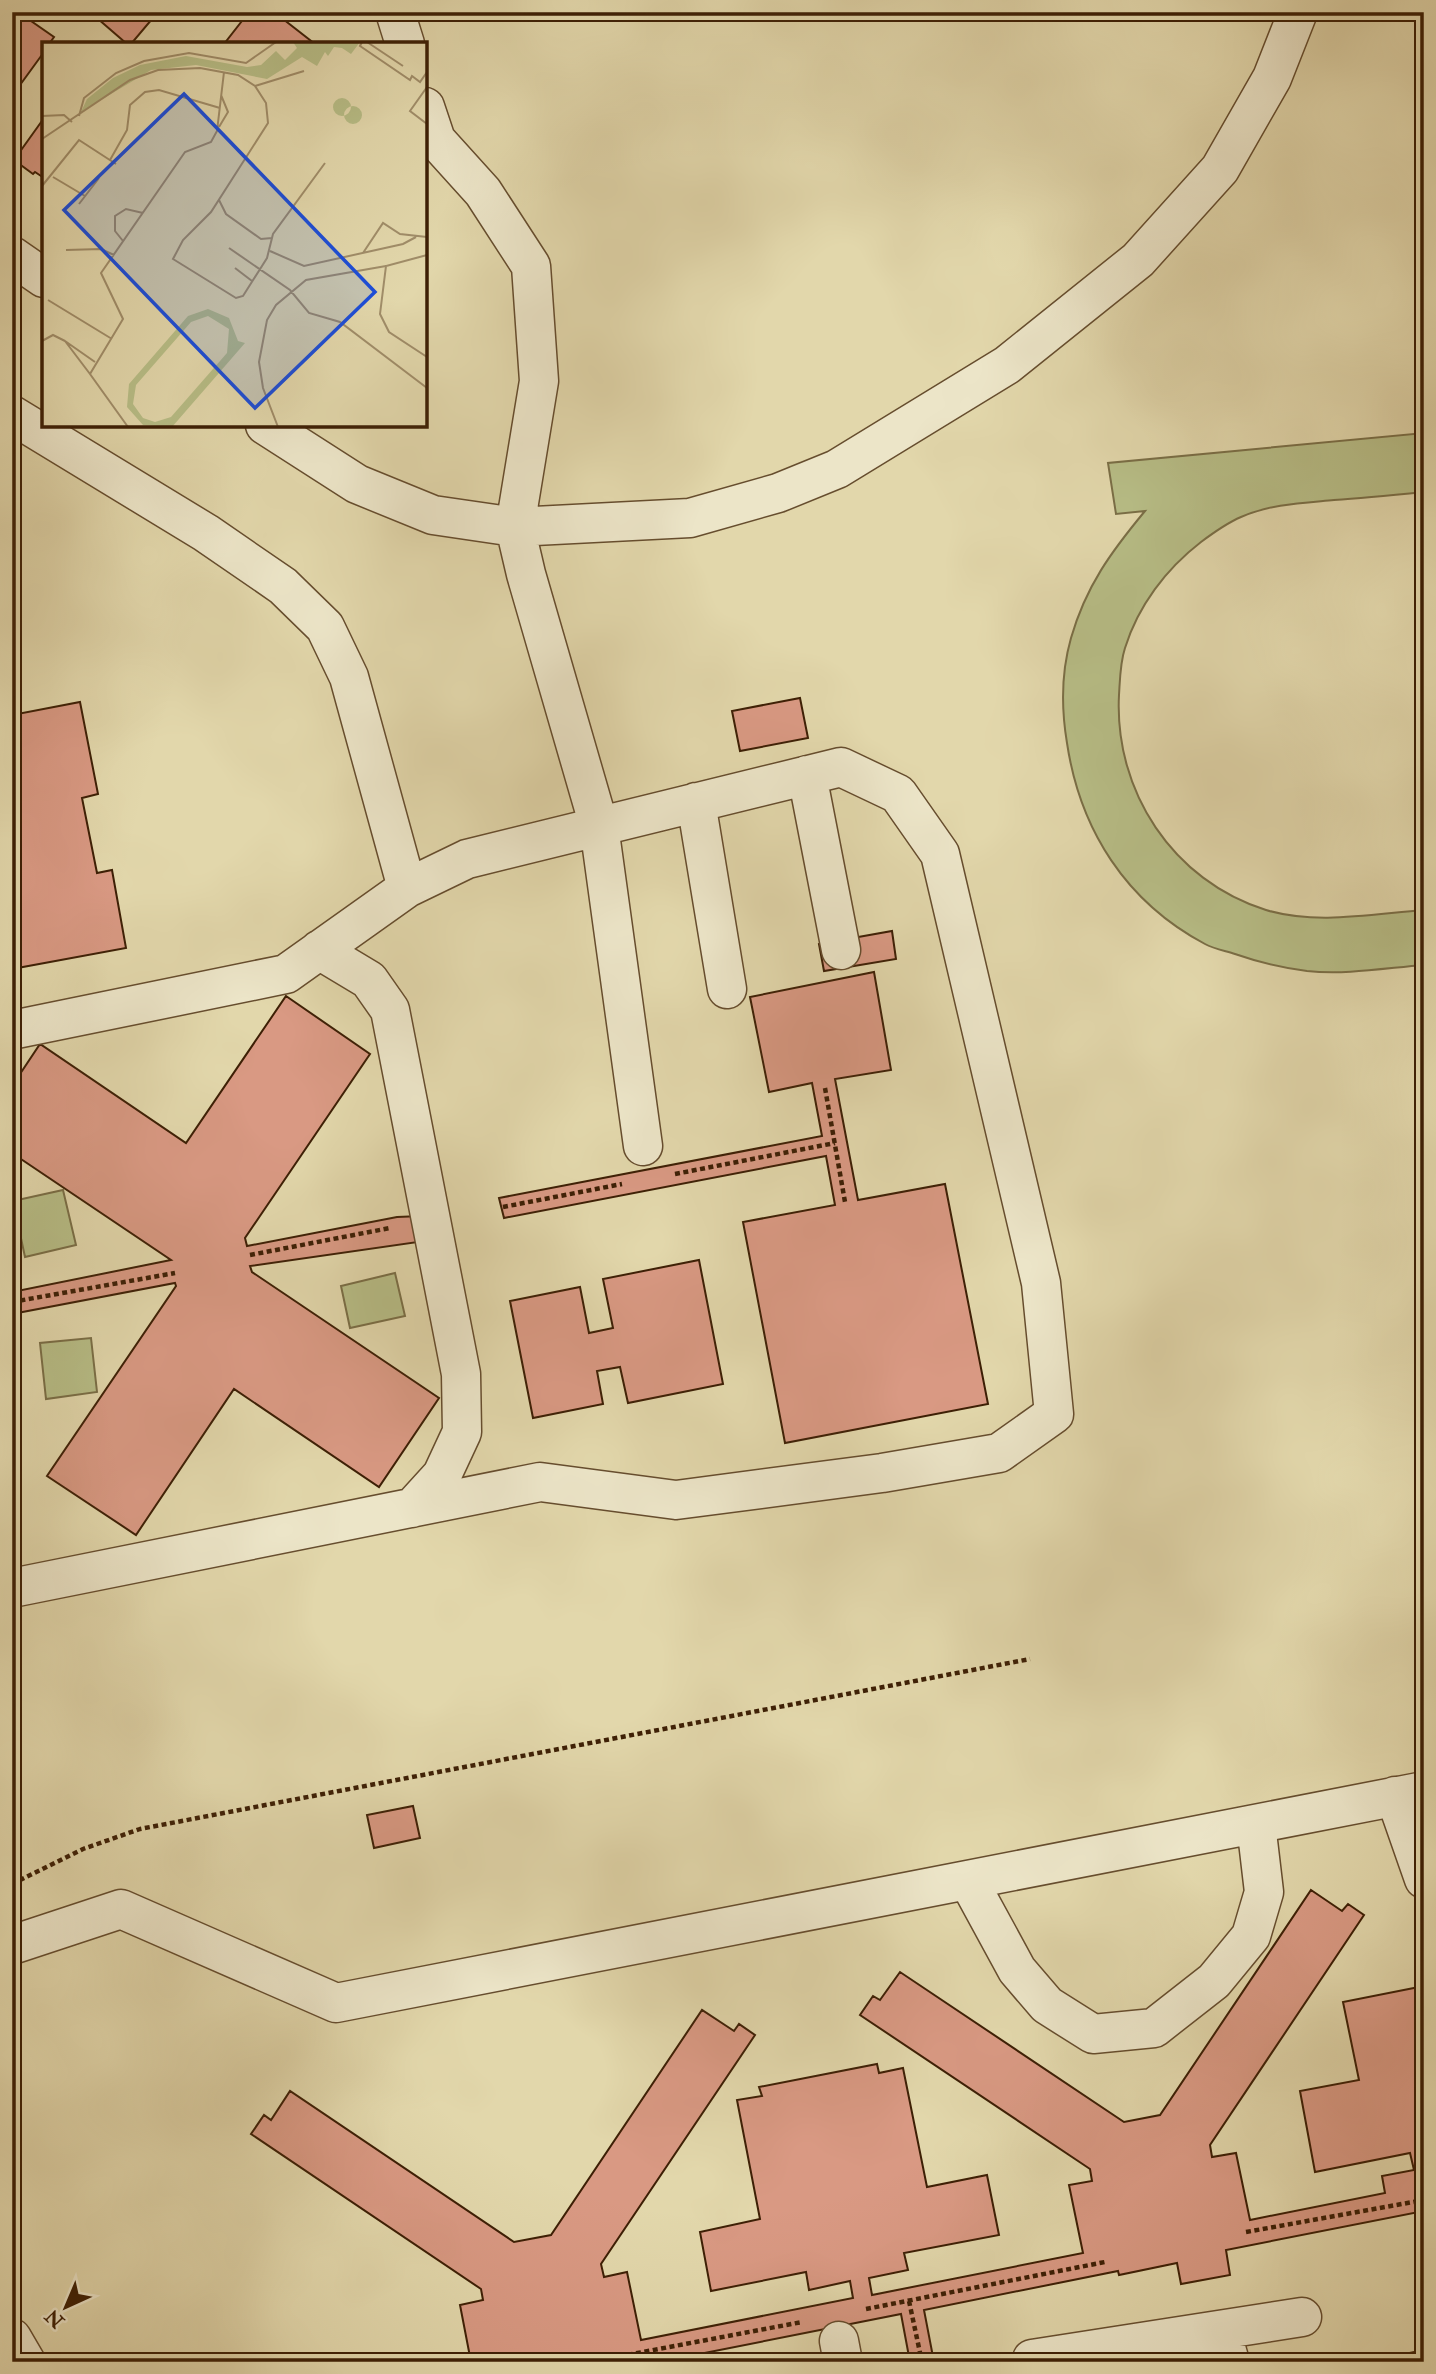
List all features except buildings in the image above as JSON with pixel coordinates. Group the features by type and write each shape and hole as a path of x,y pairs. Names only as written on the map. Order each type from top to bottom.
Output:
{"lane":[{"path":"395,12 404,42"},
{"path":"268,427 357,484 433,514 515,527 690,518 778,493 837,469 1007,365 1138,260 1220,169 1272,78 1298,12"},
{"path":"427,113 436,140 483,192 531,267 539,381 515,527 526,574 599,826 643,1146"},
{"path":"12,257 42,277"},
{"path":"12,415 205,533 283,586 325,626 349,677 407,888"},
{"path":"12,1030 286,974 407,888 467,859 841,766 898,794 940,854 1041,1283 1054,1414 999,1453 882,1473 677,1500 540,1482 12,1588"},
{"path":"807,775 841,950"},
{"path":"696,802 727,989"},
{"path":"319,950 369,980 390,1010 461,1374 462,1432 442,1475 412,1508"},
{"path":"12,1944 121,1909 336,2004 1409,1793 1424,1879"},
{"path":"968,1880 1017,1970 1047,2005 1093,2034 1154,2028 1214,1981 1251,1936 1264,1892 1256,1824"},
{"path":"1032,2359 1225,2346 1301,2317"},
{"path":"12,2338 26,2362"}],"path":[{"path":"825,1088 845,1202"},
{"path":"250,1255 395,1227"},
{"path":"12,1302 175,1273"},
{"path":"12,1884 83,1849 140,1829 1030,1660"},
{"path":"1246,2232 1424,2200"},
{"path":"909,2301 922,2362"}],"green space":[{"path":"1424,433 1424,492 1298,503 1264,509 1231,522 1188,553 1165,576 1137,618 1123,654 1119,695 1120,731 1127,765 1139,798 1156,828 1177,855 1203,878 1233,896 1266,910 1324,918 1424,910 1424,965 1351,972 1307,971 1262,962 1209,946 1177,927 1130,885 1096,834 1073,775 1063,703 1065,664 1071,638 1084,602 1101,570 1145,511 1116,514 1108,463"},
{"path":"63,1190 76,1245 25,1257 13,1201"},
{"path":"395,1273 405,1316 350,1328 341,1286"},
{"path":"91,1338 97,1392 46,1399 40,1343"}]}
